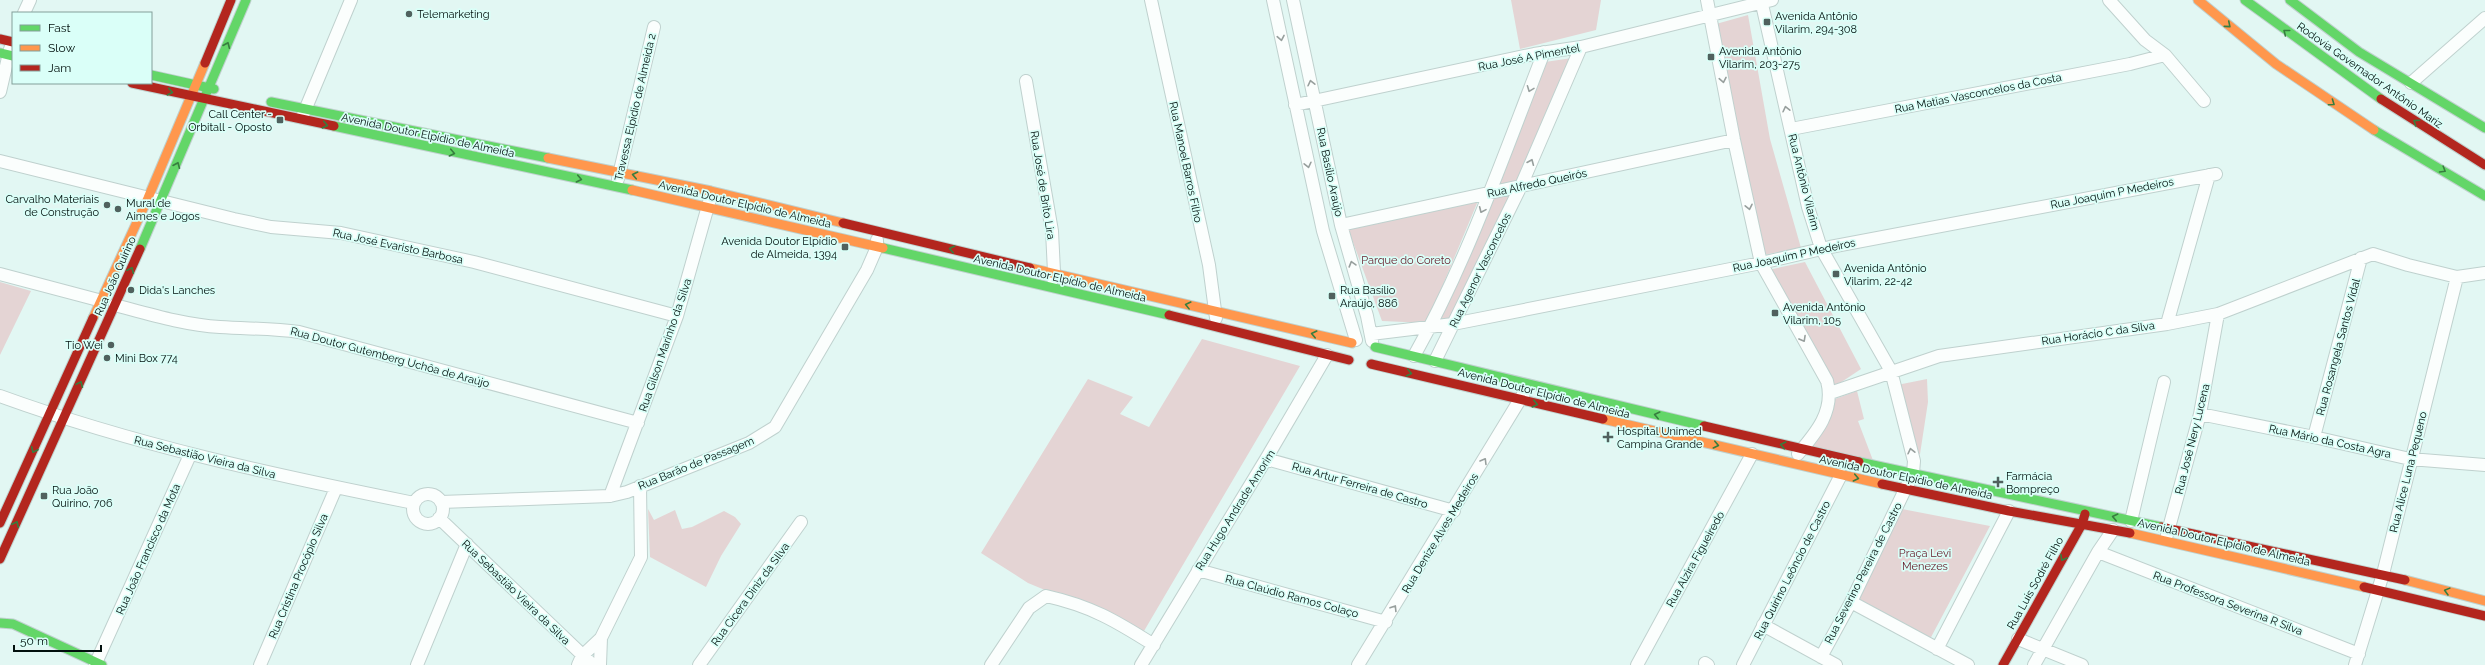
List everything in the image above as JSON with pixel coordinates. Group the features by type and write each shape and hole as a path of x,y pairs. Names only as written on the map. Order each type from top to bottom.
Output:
{"main road":[{"name":"Rua João Quirino","path":"0,523 102,302 148,198 194,85 231,0"},
{"name":"Rua João Quirino","path":"0,559 162,201 246,0"},
{"path":"2198,0 2276,64 2350,116 2485,196"},
{"name":"Rodovia Governador Antônio Mariz","path":"2245,0 2316,55 2452,146 2485,165"},
{"path":"2297,2 2359,52 2485,128"},
{"path":"152,74 222,91"},
{"name":"Avenida Doutor Elpídio de Almeida","path":"136,84 204,99 304,114 475,143 711,191 1216,312 1354,342"},
{"name":"Avenida Doutor Elpídio de Almeida","path":"259,99 304,114 470,157 709,206 1051,288 1216,325 1349,360"},
{"path":"470,157 475,143"},
{"path":"1364,339 1373,341 1376,355 1364,366 1349,360 1349,348 1354,342 1364,339"},
{"name":"Avenida Doutor Elpídio de Almeida","path":"1373,341 1414,356 1802,450 2383,574 2482,598"},
{"name":"Avenida Doutor Elpídio de Almeida","path":"1364,366 1841,475 2009,511 2166,540 2378,589 2485,616"},
{"name":"Rua Luís Sodré Filho","path":"2003,665 2082,524 2086,511"},
{"path":"0,612 12,624 98,664"},
{"path":"0,623 12,624"}],"street":[{"path":"24,12 30,0"},
{"path":"304,114 351,0"},
{"name":"Rua Manoel Barros Filho","path":"1151,0 1209,265 1216,312 1216,325"},
{"name":"Rua Basílio Araújo","path":"1273,0 1294,105 1323,231 1354,342"},
{"name":"Rua Basílio Araújo","path":"1293,0 1341,225 1373,341"},
{"path":"1707,0 1734,140 1761,263 1827,381 1830,393 1830,403 1826,414 1802,450 1791,463"},
{"path":"2109,0 2145,40 2165,55 2204,101"},
{"name":"Rua José A Pimentel","path":"1294,105 1544,52 1581,47 1710,16 1765,1"},
{"name":"Rua Antônio Vilarim","path":"1765,1 1808,207 1822,248 1891,371 1914,461 1913,474 1906,488"},
{"path":"2411,83 2485,18"},
{"name":"Travessa Elpidio de Almeida 2","path":"616,187 654,26"},
{"path":"0,92 9,40"},
{"name":"Rua Agenor Vasconcelos","path":"1435,361 1521,186 1581,47"},
{"name":"Rua Agenor Vasconcelos","path":"1414,356 1430,327 1490,193 1544,52"},
{"name":"Rua Matias Vasconcelos da Costa","path":"1791,129 2130,64 2165,55"},
{"name":"Rua José de Brito Lira","path":"1026,81 1052,231 1054,273 1051,288"},
{"name":"Rua Alfredo Queirós","path":"1341,225 1734,140"},
{"name":"Rua José Evaristo Barbosa","path":"0,161 271,227 341,233 474,262 677,316"},
{"name":"Rua Joaquim P Medeiros","path":"1373,341 1430,327 1453,324 1761,263 1822,248 2212,175 2167,324"},
{"name":"Rua Gilson Marinho da Silva","path":"610,496 677,316 709,206 711,191"},
{"name":"Rua Barão de Passagem","path":"441,502 610,496 749,444 774,427 867,270 877,247 877,232"},
{"name":"Rua Horácio C da Silva","path":"1830,393 1938,356 2167,324 2218,314 2374,254 2408,265 2458,277"},
{"name":"Rua Rosangela Santos Vidal","path":"2314,437 2361,258"},
{"path":"2458,277 2485,273"},
{"path":"0,274 102,302"},
{"name":"Rua Alice Luna Pequeno","path":"2357,659 2383,574 2410,459 2458,277"},
{"name":"Rua Doutor Gutemberg Uchôa de Araújo","path":"116,305 164,318 219,327 269,327 299,332 638,423"},
{"name":"Rua José Nery Lucena","path":"2166,540 2200,414 2218,314"},
{"name":"Rua Hugo Andrade Amorim","path":"1141,665 1266,459 1327,355"},
{"path":"2131,521 2164,382"},
{"name":"Rua Denize Alves Medeiros","path":"1358,665 1454,511 1529,384"},
{"name":"Rua Sebastião Vieira da Silva","path":"0,396 64,420 190,455 336,488 414,503"},
{"name":"Rua Mário da Costa Agra","path":"2200,414 2314,437 2410,459 2485,464"},
{"name":"Rua Alzira Figueiredo","path":"1637,665 1752,454"},
{"name":"Rua João Francisco da Mota","path":"98,664 190,455"},
{"name":"Rua Artur Ferreira de Castro","path":"1266,459 1454,511"},
{"name":"Rua Quirino Leôncio de Castro","path":"1743,665 1841,475"},
{"path":"580,660 601,638 640,557 640,486"},
{"name":"Rua Cristina Procópio Silva","path":"260,665 336,488"},
{"name":"Rua Severino Pereira de Castro","path":"1821,657 1851,602 1906,488"},
{"path":"429,494 437,497 441,502 443,510 439,518 430,523 420,521 414,514 414,503 420,496 429,494"},
{"path":"1937,649 2009,511"},
{"name":"Rua Sebastião Vieira da Silva","path":"439,518 580,660 593,665"},
{"name":"Rua Cícera Diniz da SIlva","path":"699,665 801,522"},
{"path":"2034,665 2098,552 2113,530"},
{"path":"417,665 466,544"},
{"name":"Rua Professora Severina R Silva","path":"2098,552 2357,659"},
{"name":"Rua Claúdio Ramos Colaço","path":"1198,570 1386,622"},
{"path":"991,665 1011,632 1029,608 1046,596 1072,601 1106,616 1154,645"},
{"path":"1851,602 1968,665"},
{"path":"1764,625 1836,665"},
{"path":"600,665 601,638"},
{"path":"2018,639 2082,665"}],"green space":[{"path":"1511,0 1601,0 1596,30 1520,49"},
{"path":"1748,15 1770,139 1801,248 1763,255 1716,24"},
{"path":"1572,58 1518,184 1496,185 1545,62"},
{"path":"1513,192 1453,321 1440,320 1491,197"},
{"name":"Parque do Coreto","path":"1478,201 1427,323 1382,321 1347,226"},
{"path":"1805,262 1861,369 1834,387 1768,270"},
{"path":"0,282 31,291 0,355"},
{"path":"1202,339 1300,366 1144,631 1028,583 981,553 1088,379 1133,397 1120,414 1149,427"},
{"path":"1927,379 1928,402 1920,454 1914,456 1897,385"},
{"path":"1857,391 1864,419 1858,421 1874,463 1806,448 1826,421 1835,399"},
{"path":"648,509 654,520 675,510 682,529 692,527 724,511 735,517 741,524 721,556 706,587 650,557"},
{"name":"Praça Levi Menezes","path":"1902,509 1990,526 1929,641 1857,600"}],"traffic: fast":[{"path":"140,249 246,0"},
{"path":"2245,0 2381,99"},
{"path":"2290,0 2359,52 2485,128"},
{"path":"0,53 12,56"},
{"path":"152,75 214,89"},
{"path":"271,102 548,158"},
{"path":"334,126 632,190"},
{"path":"2374,130 2485,196"},
{"path":"883,248 1169,315"},
{"path":"1375,347 1704,426"},
{"path":"1859,462 2161,527"},
{"path":"0,623 13,624 102,665"}],"traffic: slow":[{"path":"2198,0 2276,64 2374,130"},
{"path":"93,318 148,198 205,63"},
{"path":"548,158 711,191 843,223"},
{"path":"632,190 883,248"},
{"path":"1030,268 1352,343"},
{"path":"1603,419 1882,484"},
{"path":"2130,533 2364,587"},
{"path":"2405,580 2485,601"}],"traffic: jam":[{"path":"205,63 231,0"},
{"path":"0,39 12,42"},
{"path":"137,84 334,126"},
{"path":"2381,99 2485,165"},
{"path":"843,223 1030,268"},
{"path":"0,559 140,249"},
{"path":"1169,315 1349,360"},
{"path":"0,523 93,318"},
{"path":"1371,364 1603,419"},
{"path":"1704,426 1859,462"},
{"path":"1882,484 2009,511 2130,533"},
{"path":"2003,665 2082,524 2085,514"},
{"path":"2161,527 2405,580"},
{"path":"2364,587 2485,616"}],"place":[{"name":"Telemarketing","path":"409,14"},
{"name":"Avenida Antônio Vilarim, 294-308","path":"1767,22"},
{"name":"Avenida Antônio Vilarim, 203-275","path":"1711,57"},
{"name":"Call Center - Orbitall - Oposto","path":"280,120"},
{"name":"Carvalho Materiais de Construção","path":"107,205"},
{"name":"Mural de Aimes e Jogos","path":"118,209"},
{"name":"Avenida Doutor Elpídio de Almeida, 1394","path":"845,247"},
{"name":"Avenida Antônio Vilarim, 22-42","path":"1836,274"},
{"name":"Dida's Lanches","path":"131,290"},
{"name":"Rua Basílio Araújo, 886","path":"1332,296"},
{"name":"Avenida Antônio Vilarim, 105","path":"1775,313"},
{"name":"Tio Wei","path":"111,345"},
{"name":"Mini Box 774","path":"107,358"},
{"name":"Hospital Unimed Campina Grande","path":"1608,437"},
{"name":"Farmácia Bompreço","path":"1998,482"},
{"name":"Rua João Quirino, 706","path":"44,496"}]}
